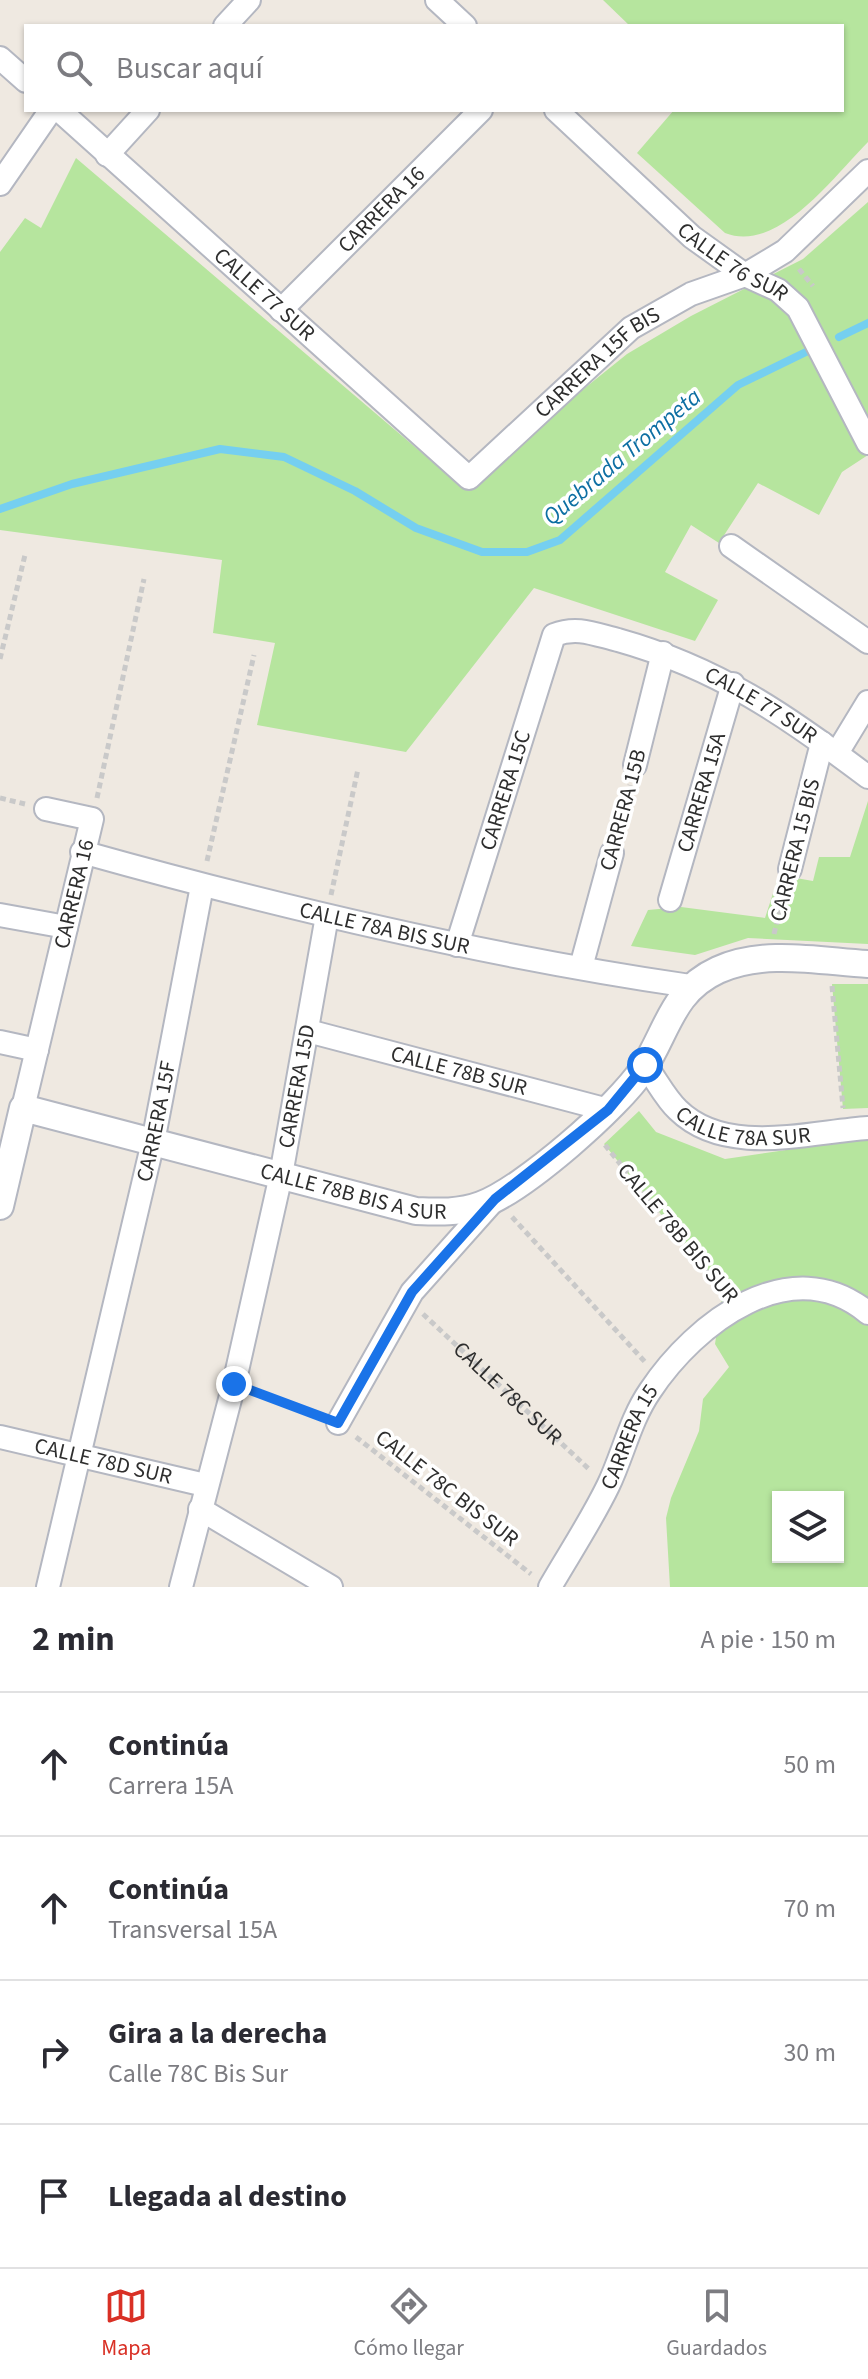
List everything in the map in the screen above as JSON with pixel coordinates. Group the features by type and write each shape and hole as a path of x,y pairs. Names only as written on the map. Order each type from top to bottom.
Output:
{"street":[{"path":"227,24 249,0"},
{"path":"437,0 463,24"},
{"path":"0,58 24,79"},
{"path":"0,184 50,112"},
{"name":"CALLE 77 SUR","path":"61,112 469,478"},
{"path":"107,155 146,112"},
{"name":"CARRERA 16","path":"281,310 479,112"},
{"name":"CALLE 76 SUR","path":"558,112 692,237 745,275 778,290 798,308 868,443"},
{"path":"745,275 785,251 868,171"},
{"name":"CARRERA 15F BIS","path":"469,478 631,328 691,294 745,275"},
{"path":"731,546 868,642"},
{"name":"CALLE 77 SUR","path":"554,635 573,628 663,653 733,684 868,777"},
{"name":"CARRERA 15C","path":"457,945 554,635"},
{"name":"CARRERA 15B","path":"635,765 663,653"},
{"name":"CARRERA 15A","path":"670,900 733,684"},
{"name":"CARRERA 15 BIS","path":"790,869 829,748 868,702"},
{"path":"46,809 92,819"},
{"name":"CARRERA 16","path":"0,1206 4,1169 23,1108 92,819"},
{"name":"CALLE 78A BIS SUR","path":"82,852 202,886 457,945 690,986"},
{"name":"CARRERA 15B","path":"581,967 612,853"},
{"name":"CARRERA 15F","path":"48,1587 153,1142 202,886"},
{"path":"0,915 66,927"},
{"name":"CARRERA 15D","path":"181,1587 205,1485 234,1384 281,1175 327,916"},
{"path":"338,1423 407,1300 495,1199 599,1118 645,1065 670,1013 690,986 719,969 769,957 868,964"},
{"name":"CALLE 78B SUR","path":"308,1031 599,1118"},
{"path":"0,1042 37,1050"},
{"name":"CALLE 78A SUR","path":"645,1065 678,1110 699,1125 725,1133 756,1139 868,1128"},
{"name":"CALLE 78B BIS A SUR","path":"23,1108 416,1211 460,1211 495,1199"},
{"name":"CALLE 78B BIS SUR","path":"737,1309 772,1291 806,1287 838,1294 868,1313"},
{"name":"CARRERA 15","path":"543,1582 607,1486 635,1415 660,1377 703,1332 737,1309"},
{"name":"CALLE 78D SUR","path":"0,1437 205,1485"},
{"path":"200,1509 331,1587"}],"path":[{"path":"0,659 25,555"},
{"name":"CARRERA 16","path":"92,819 144,579"},
{"path":"202,886 254,655"},
{"name":"CARRERA 15B","path":"612,853 635,765"},
{"path":"327,916 358,769"},
{"name":"CARRERA 15 BIS","path":"769,957 790,869"},
{"path":"830,961 845,1129"},
{"name":"CALLE 78B BIS SUR","path":"599,1118 737,1309"},
{"path":"495,1199 660,1377"},
{"name":"CALLE 78C SUR","path":"407,1300 607,1486"},
{"name":"CALLE 78C BIS SUR","path":"234,1384 338,1423 543,1582"}],"green space":[{"path":"603,0 868,0 868,142 822,191 785,222 745,237 725,233 637,153 672,112 844,112 844,24 628,24"},
{"path":"76,158 462,487 627,354 691,316 803,259 868,202 868,455 842,472 819,515 758,483 719,543 691,525 665,572 718,600 695,641 534,588 406,752 257,725 275,643 213,633 222,560 0,530 0,252 25,218 41,228"},
{"path":"868,801 868,944 748,938 695,955 631,946 648,910 681,907 765,918 779,875 813,881 819,857 850,857"},
{"path":"832,984 868,984 868,1108 843,1109"},
{"path":"639,1111 656,1132 725,1159 868,1138 868,1587 670,1587 666,1518 671,1498 699,1431 703,1399 729,1367 715,1344 723,1291 604,1144"}],"waterway":[{"name":"Quebrada Trompeta","path":"839,337 868,323"},
{"name":"Quebrada Trompeta","path":"0,509 72,484 220,449 284,457 355,491 416,528 482,552 527,552 560,540 738,385 808,351"}],"route":[{"path":"234,1384 338,1423 412,1292 495,1199 608,1110 624,1095 645,1065"}]}
